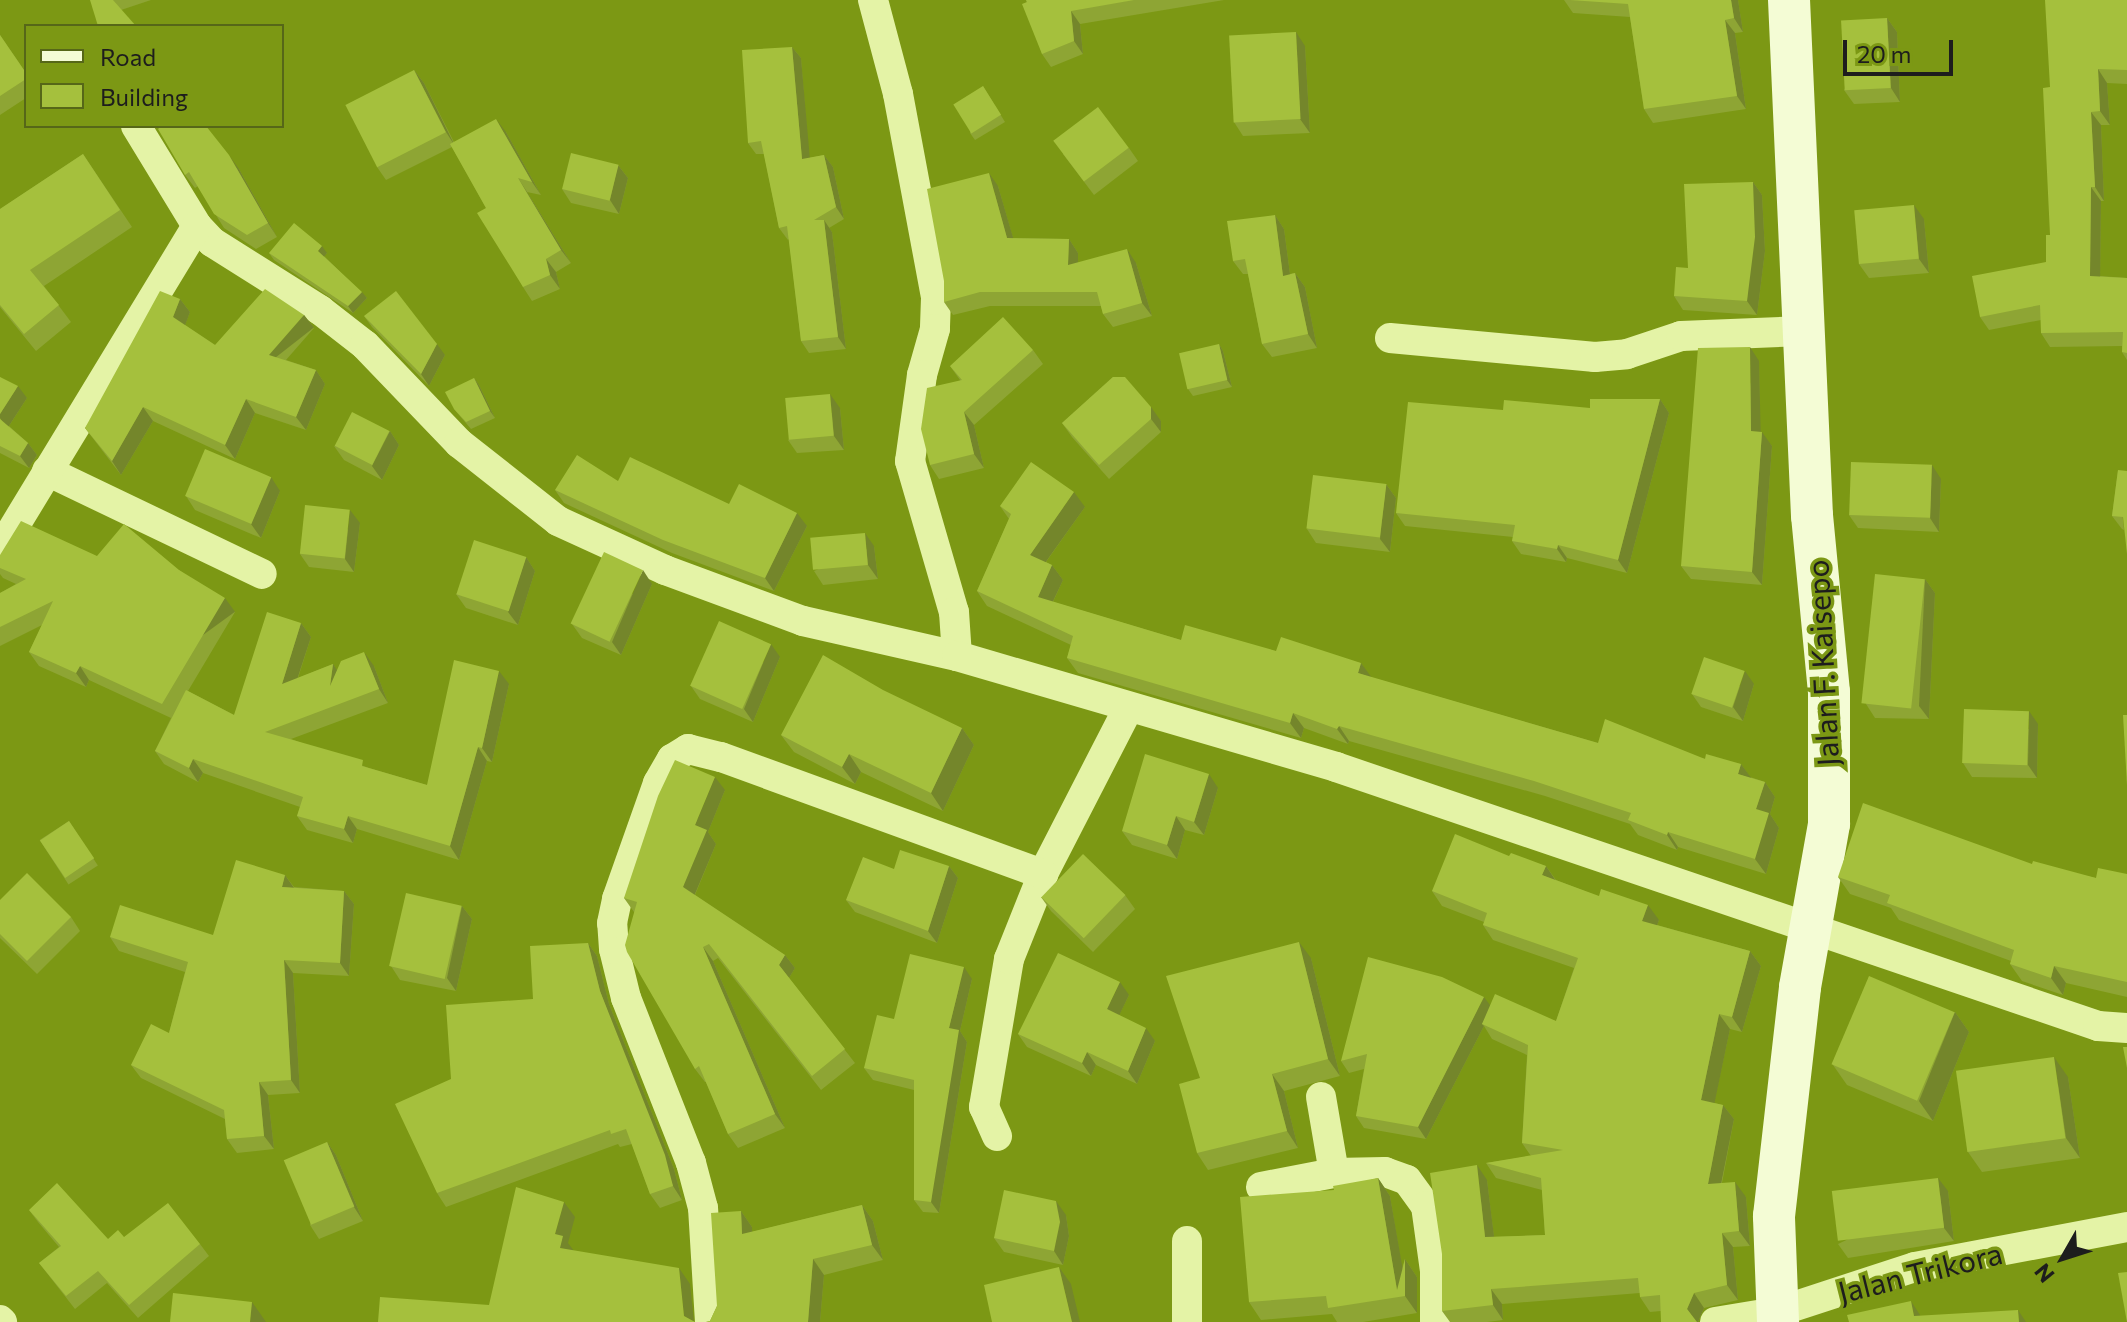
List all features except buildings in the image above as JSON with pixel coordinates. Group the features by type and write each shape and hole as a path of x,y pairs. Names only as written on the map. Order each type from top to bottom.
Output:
{"street":[{"path":"873,0 898,94 936,298 935,329 922,375 910,461 954,612 957,656"},
{"name":"Jalan F. Kaisepo","path":"1778,1317 1774,1216 1800,987 1813,930 1829,824 1829,692 1812,516 1789,0"},
{"path":"137,128 197,226 233,257 320,310 365,345 459,443 558,521 665,570 803,621 957,656 1336,767 2098,1026 2127,1028"},
{"path":"0,550 197,226"},
{"path":"1390,338 1595,357 1627,354 1681,336 1803,331"},
{"path":"47,471 262,574"},
{"path":"997,1136 984,1107 1009,959 1043,874 1129,707"},
{"path":"710,1322 703,1208 660,1079 626,998 613,936 617,899 658,783 672,759 688,749 721,757 1043,874"},
{"path":"1321,1097 1334,1173"},
{"path":"1261,1187 1334,1173 1385,1172 1407,1180 1426,1206 1435,1271 1435,1322"},
{"name":"Jalan Trikora","path":"1715,1322 1778,1317 1915,1267 2127,1227"},
{"path":"1187,1241 1187,1322"}]}
